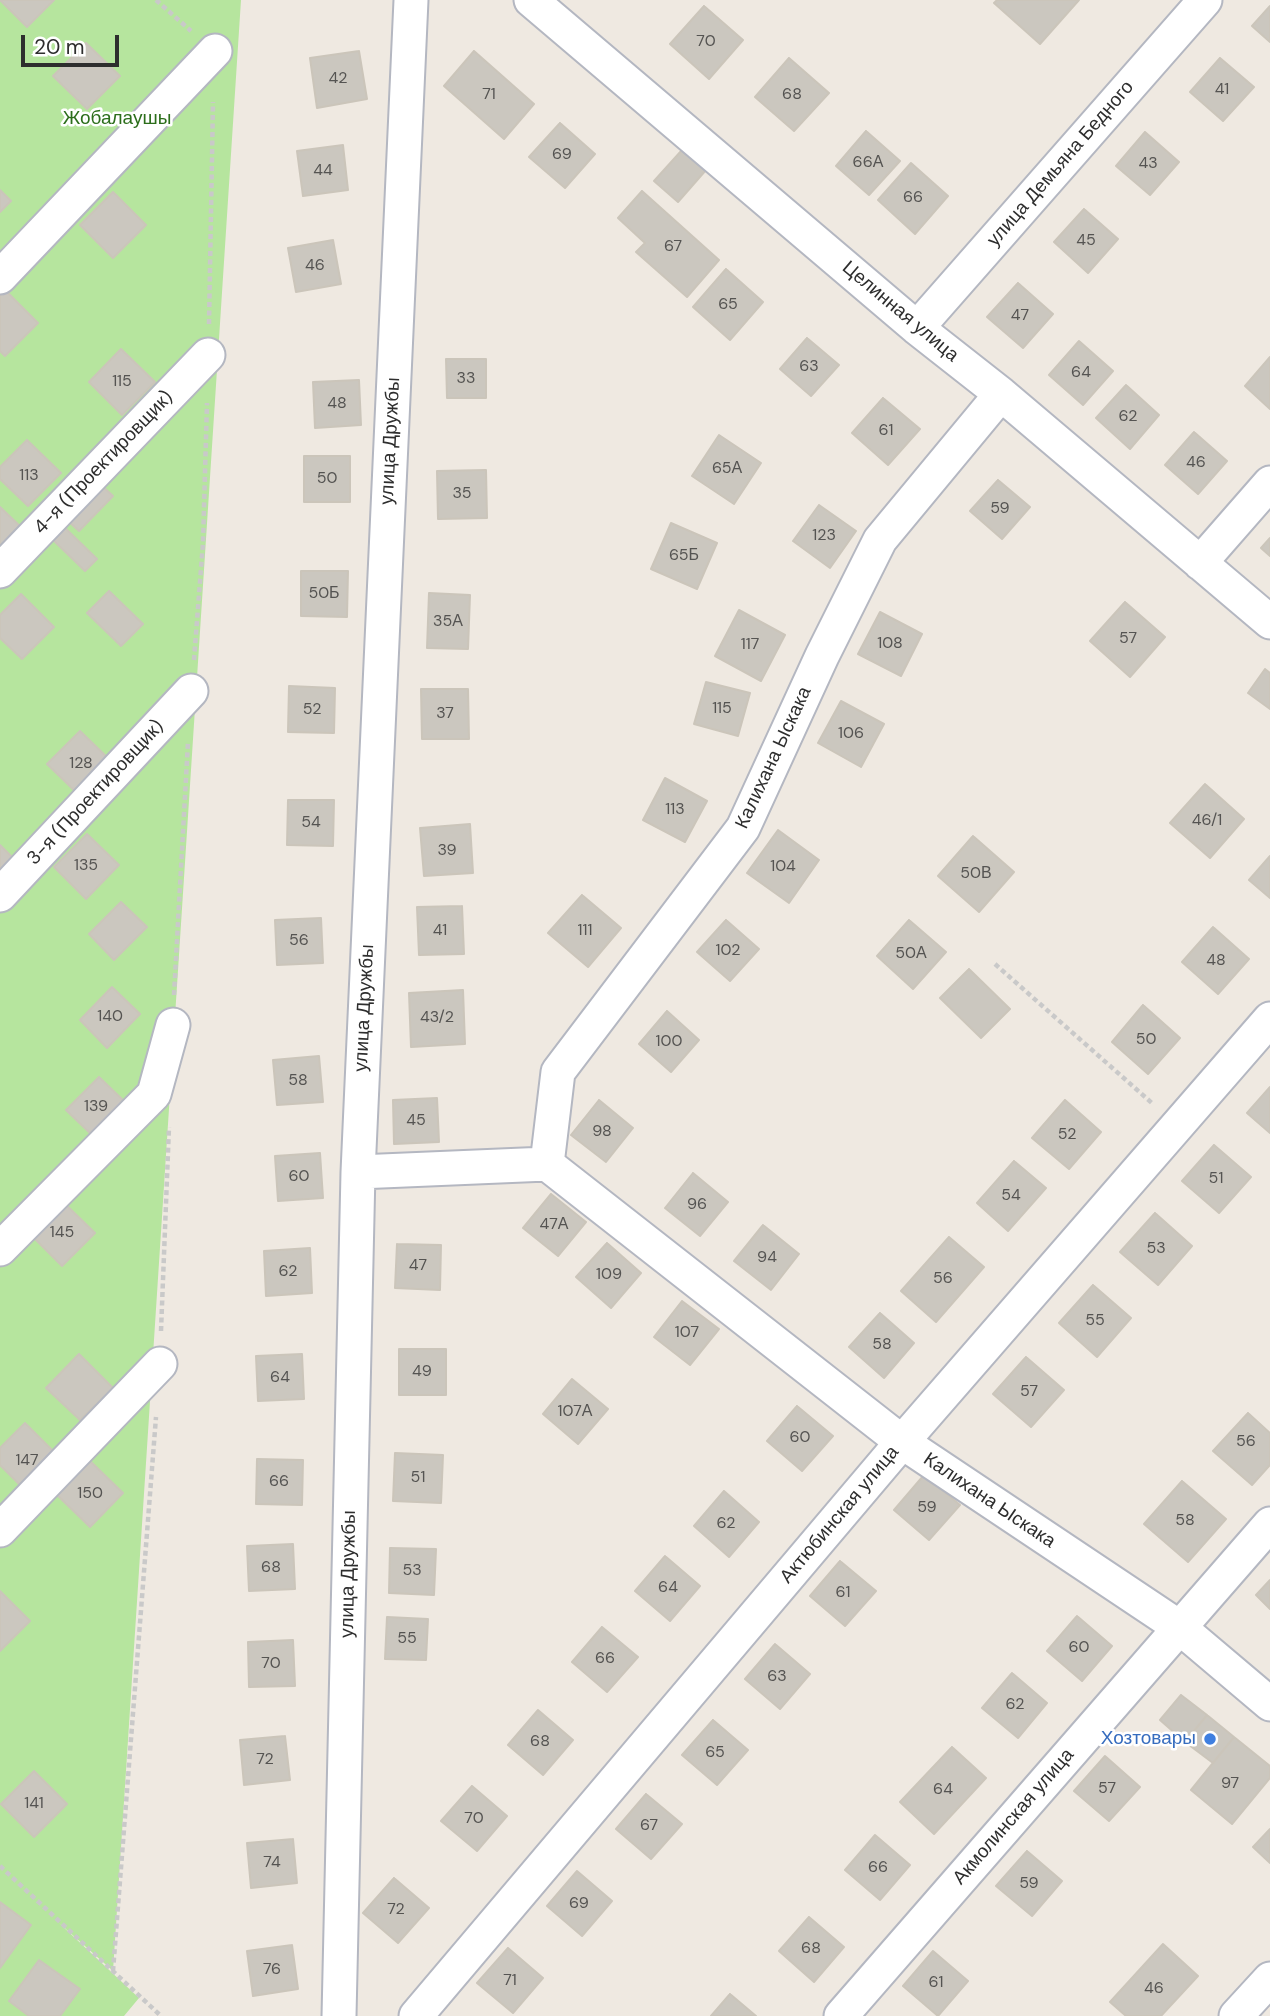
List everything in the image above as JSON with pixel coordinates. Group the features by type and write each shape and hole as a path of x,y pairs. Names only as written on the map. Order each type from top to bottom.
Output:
{"street":[{"name":"улица Дружбы","path":"339,2016 358,1172 411,0"},
{"name":"Целинная улица","path":"531,0 917,328 1001,394 1270,622"},
{"name":"улица Демьяна Бедного","path":"917,328 1205,0"},
{"path":"0,277 215,51"},
{"name":"4-я (Проектировщик)","path":"0,571 208,355"},
{"name":"Калихана Ыскака","path":"1001,394 880,540 821,656 743,828 591,1032 558,1072 547,1164 902,1442 1179,1627 1270,1704"},
{"path":"1200,563 1270,483"},
{"name":"3-я (Проектировщик)","path":"0,895 191,691"},
{"name":"Актюбинская улица","path":"416,2016 902,1442 1270,1019"},
{"path":"0,1249 155,1094 173,1025"},
{"path":"358,1172 547,1164"},
{"path":"0,1530 160,1364"},
{"name":"Акмолинская улица","path":"841,2016 1270,1524"},
{"path":"1236,2016 1270,1979"}],"path":[{"path":"156,0 215,51 203,543 191,691 173,1025"},
{"path":"995,964 1177,1125"},
{"path":"113,1971 160,1364 169,1123"},
{"path":"0,1866 161,2016"}],"green space":[{"name":"Жобалаушы","path":"0,0 241,0 113,1971 58,1922 139,1998 124,2016 0,2016"}],"building":[{"path":"0,0 54,0 27,27"},
{"path":"997,0 1079,0 1040,44 994,3"},
{"path":"704,6 743,40 709,79 670,44"},
{"path":"1270,6 1270,42 1252,26"},
{"path":"86,43 120,76 87,109 53,76"},
{"path":"359,51 367,99 317,108 310,58"},
{"path":"474,51 534,104 504,139 444,86"},
{"path":"789,58 829,93 794,131 755,97"},
{"path":"1220,58 1254,87 1223,121 1190,92"},
{"path":"560,123 595,154 565,188 529,157"},
{"path":"866,131 900,161 869,195 836,166"},
{"path":"1145,132 1179,162 1150,195 1116,166"},
{"path":"343,145 348,190 303,196 297,151"},
{"path":"682,150 706,170 678,202 654,181"},
{"path":"911,163 948,196 915,234 878,200"},
{"path":"0,190 11,201 0,212"},
{"path":"642,191 719,260 687,297 636,252 645,243 618,218"},
{"path":"113,192 146,225 113,258 80,225"},
{"path":"1084,209 1118,239 1088,273 1054,242"},
{"path":"333,240 341,284 296,292 288,248"},
{"path":"726,269 763,302 730,340 693,307"},
{"path":"1018,283 1053,314 1023,348 987,317"},
{"path":"5,290 38,323 5,356 0,351 0,295"},
{"path":"807,338 839,365 811,396 780,369"},
{"path":"1079,341 1113,371 1083,405 1049,375"},
{"path":"121,349 155,382 122,415 89,382"},
{"path":"1270,357 1270,409 1245,386"},
{"path":"446,359 486,359 486,398 447,398"},
{"path":"359,380 361,425 315,428 313,382"},
{"path":"1126,385 1159,415 1130,449 1096,418"},
{"path":"883,398 920,429 888,465 852,433"},
{"path":"1194,432 1227,461 1198,494 1165,465"},
{"path":"719,435 761,463 734,504 692,476"},
{"path":"27,440 61,473 28,506 0,479 0,467"},
{"path":"304,456 350,456 350,502 304,502"},
{"path":"486,470 487,518 438,519 437,471"},
{"path":"998,480 1030,507 1002,539 970,511"},
{"path":"101,485 113,496 79,531 67,520"},
{"path":"819,505 856,531 830,568 793,541"},
{"path":"0,507 24,530 0,555"},
{"path":"671,523 717,543 697,589 651,569"},
{"path":"62,525 97,559 85,571 50,537"},
{"path":"1270,538 1270,556 1261,548"},
{"path":"301,571 348,571 347,617 301,616"},
{"path":"109,591 143,624 121,646 87,613"},
{"path":"429,593 470,595 468,649 427,648"},
{"path":"21,594 54,627 22,659 0,638 0,615"},
{"path":"1125,602 1165,637 1130,677 1090,641"},
{"path":"739,610 785,635 761,681 715,656"},
{"path":"880,612 922,634 901,676 858,654"},
{"path":"1265,669 1270,673 1270,709 1248,693"},
{"path":"706,682 750,693 738,736 694,724"},
{"path":"289,686 335,688 334,733 288,732"},
{"path":"421,689 468,689 469,739 422,739"},
{"path":"841,701 884,724 861,767 818,743"},
{"path":"80,731 114,764 81,797 47,764"},
{"path":"665,778 707,801 685,842 643,820"},
{"path":"1205,784 1244,819 1210,858 1170,823"},
{"path":"288,800 334,800 333,846 287,845"},
{"path":"470,824 473,873 424,876 420,828"},
{"path":"778,830 819,860 789,903 747,873"},
{"path":"87,834 119,865 86,899 54,867"},
{"path":"973,836 1014,872 979,912 938,876"},
{"path":"0,845 23,868 0,891"},
{"path":"1270,856 1270,898 1249,880"},
{"path":"582,895 621,928 588,967 548,933"},
{"path":"121,902 147,927 114,960 89,934"},
{"path":"462,906 464,954 419,955 417,907"},
{"path":"321,918 323,963 277,965 275,920"},
{"path":"726,920 759,949 730,981 697,952"},
{"path":"909,920 946,952 913,989 877,956"},
{"path":"1213,927 1249,959 1218,994 1182,962"},
{"path":"969,969 1010,1009 981,1038 940,998"},
{"path":"112,987 140,1014 107,1048 80,1020"},
{"path":"463,990 465,1044 411,1047 409,993"},
{"path":"1143,1005 1180,1038 1148,1074 1112,1042"},
{"path":"667,1011 699,1040 671,1072 639,1044"},
{"path":"319,1056 323,1102 277,1105 273,1060"},
{"path":"99,1077 127,1104 94,1137 66,1110"},
{"path":"1270,1087 1270,1133 1247,1113"},
{"path":"437,1098 439,1142 394,1144 393,1100"},
{"path":"599,1100 633,1128 606,1162 571,1135"},
{"path":"1065,1100 1101,1132 1069,1169 1032,1138"},
{"path":"1214,1145 1251,1177 1219,1213 1182,1181"},
{"path":"320,1153 323,1198 278,1201 275,1156"},
{"path":"1014,1161 1046,1188 1008,1231 977,1203"},
{"path":"693,1173 728,1202 700,1236 665,1208"},
{"path":"551,1194 586,1222 558,1256 523,1228"},
{"path":"61,1200 95,1233 62,1266 29,1233"},
{"path":"1155,1213 1192,1246 1158,1285 1120,1252"},
{"path":"763,1225 799,1254 771,1290 734,1261"},
{"path":"949,1237 984,1267 936,1322 901,1291"},
{"path":"607,1243 641,1273 611,1308 576,1277"},
{"path":"397,1244 441,1245 440,1290 395,1288"},
{"path":"310,1248 312,1293 266,1296 264,1251"},
{"path":"1093,1285 1131,1318 1097,1357 1059,1323"},
{"path":"682,1301 719,1329 690,1365 654,1337"},
{"path":"880,1313 914,1343 884,1378 849,1347"},
{"path":"399,1349 446,1349 446,1395 399,1395"},
{"path":"79,1354 113,1388 80,1420 46,1388"},
{"path":"302,1354 304,1399 258,1401 256,1356"},
{"path":"1026,1357 1064,1390 1031,1427 993,1394"},
{"path":"572,1379 608,1409 578,1444 543,1414"},
{"path":"797,1406 833,1436 802,1471 767,1441"},
{"path":"1248,1413 1270,1433 1270,1465 1252,1485 1213,1451"},
{"path":"25,1423 58,1456 25,1490 0,1465 0,1448"},
{"path":"395,1453 443,1455 441,1503 393,1501"},
{"path":"257,1459 303,1460 302,1505 256,1504"},
{"path":"89,1460 123,1493 90,1527 56,1494"},
{"path":"924,1475 960,1505 929,1540 894,1510"},
{"path":"1182,1481 1226,1519 1188,1562 1144,1524"},
{"path":"724,1491 759,1522 729,1557 694,1526"},
{"path":"293,1544 295,1589 249,1591 247,1546"},
{"path":"390,1548 436,1549 434,1595 389,1593"},
{"path":"665,1556 700,1586 670,1621 635,1591"},
{"path":"840,1561 876,1591 845,1626 810,1596"},
{"path":"1270,1580 1270,1609 1256,1595"},
{"path":"0,1591 30,1621 0,1651"},
{"path":"1077,1616 1112,1646 1082,1681 1047,1651"},
{"path":"387,1617 428,1619 426,1660 385,1659"},
{"path":"602,1627 638,1657 607,1692 572,1662"},
{"path":"293,1640 295,1686 249,1687 248,1642"},
{"path":"775,1644 810,1674 780,1709 745,1679"},
{"path":"1012,1673 1047,1703 1018,1738 982,1708"},
{"path":"1181,1695 1207,1715 1185,1742 1160,1720"},
{"path":"538,1710 573,1740 543,1775 508,1745"},
{"name":"Хозтовары","path":"1207,1715 1234,1737 1213,1763 1185,1742"},
{"path":"713,1720 748,1750 717,1785 682,1755"},
{"path":"285,1736 290,1780 244,1785 240,1740"},
{"path":"1234,1737 1270,1766 1270,1778 1232,1824 1191,1790"},
{"path":"952,1747 986,1778 934,1834 900,1802"},
{"path":"1105,1756 1140,1787 1109,1821 1074,1791"},
{"path":"34,1771 67,1804 34,1837 1,1804"},
{"path":"472,1786 507,1816 477,1851 441,1821"},
{"path":"646,1794 682,1824 651,1859 616,1829"},
{"path":"1270,1829 1270,1863 1253,1847"},
{"path":"875,1835 910,1865 880,1900 845,1870"},
{"path":"293,1839 297,1883 251,1888 247,1843"},
{"path":"1027,1851 1062,1881 1032,1916 996,1886"},
{"path":"577,1871 612,1901 582,1936 547,1906"},
{"path":"394,1878 429,1908 398,1943 363,1913"},
{"path":"0,1902 31,1925 0,1968"},
{"path":"809,1917 844,1947 814,1982 779,1951"},
{"path":"1163,1944 1198,1976 1161,2016 1126,2016 1110,2002"},
{"path":"292,1945 298,1989 253,1996 247,1951"},
{"path":"508,1948 543,1978 513,2013 477,1983"},
{"path":"933,1951 968,1981 938,2016 903,1986"},
{"path":"39,1960 80,1989 60,2016 29,2016 9,2001"},
{"path":"730,1994 756,2016 711,2016"}],"place":[{"name":"Хозтовары","path":"1210,1739"}]}
